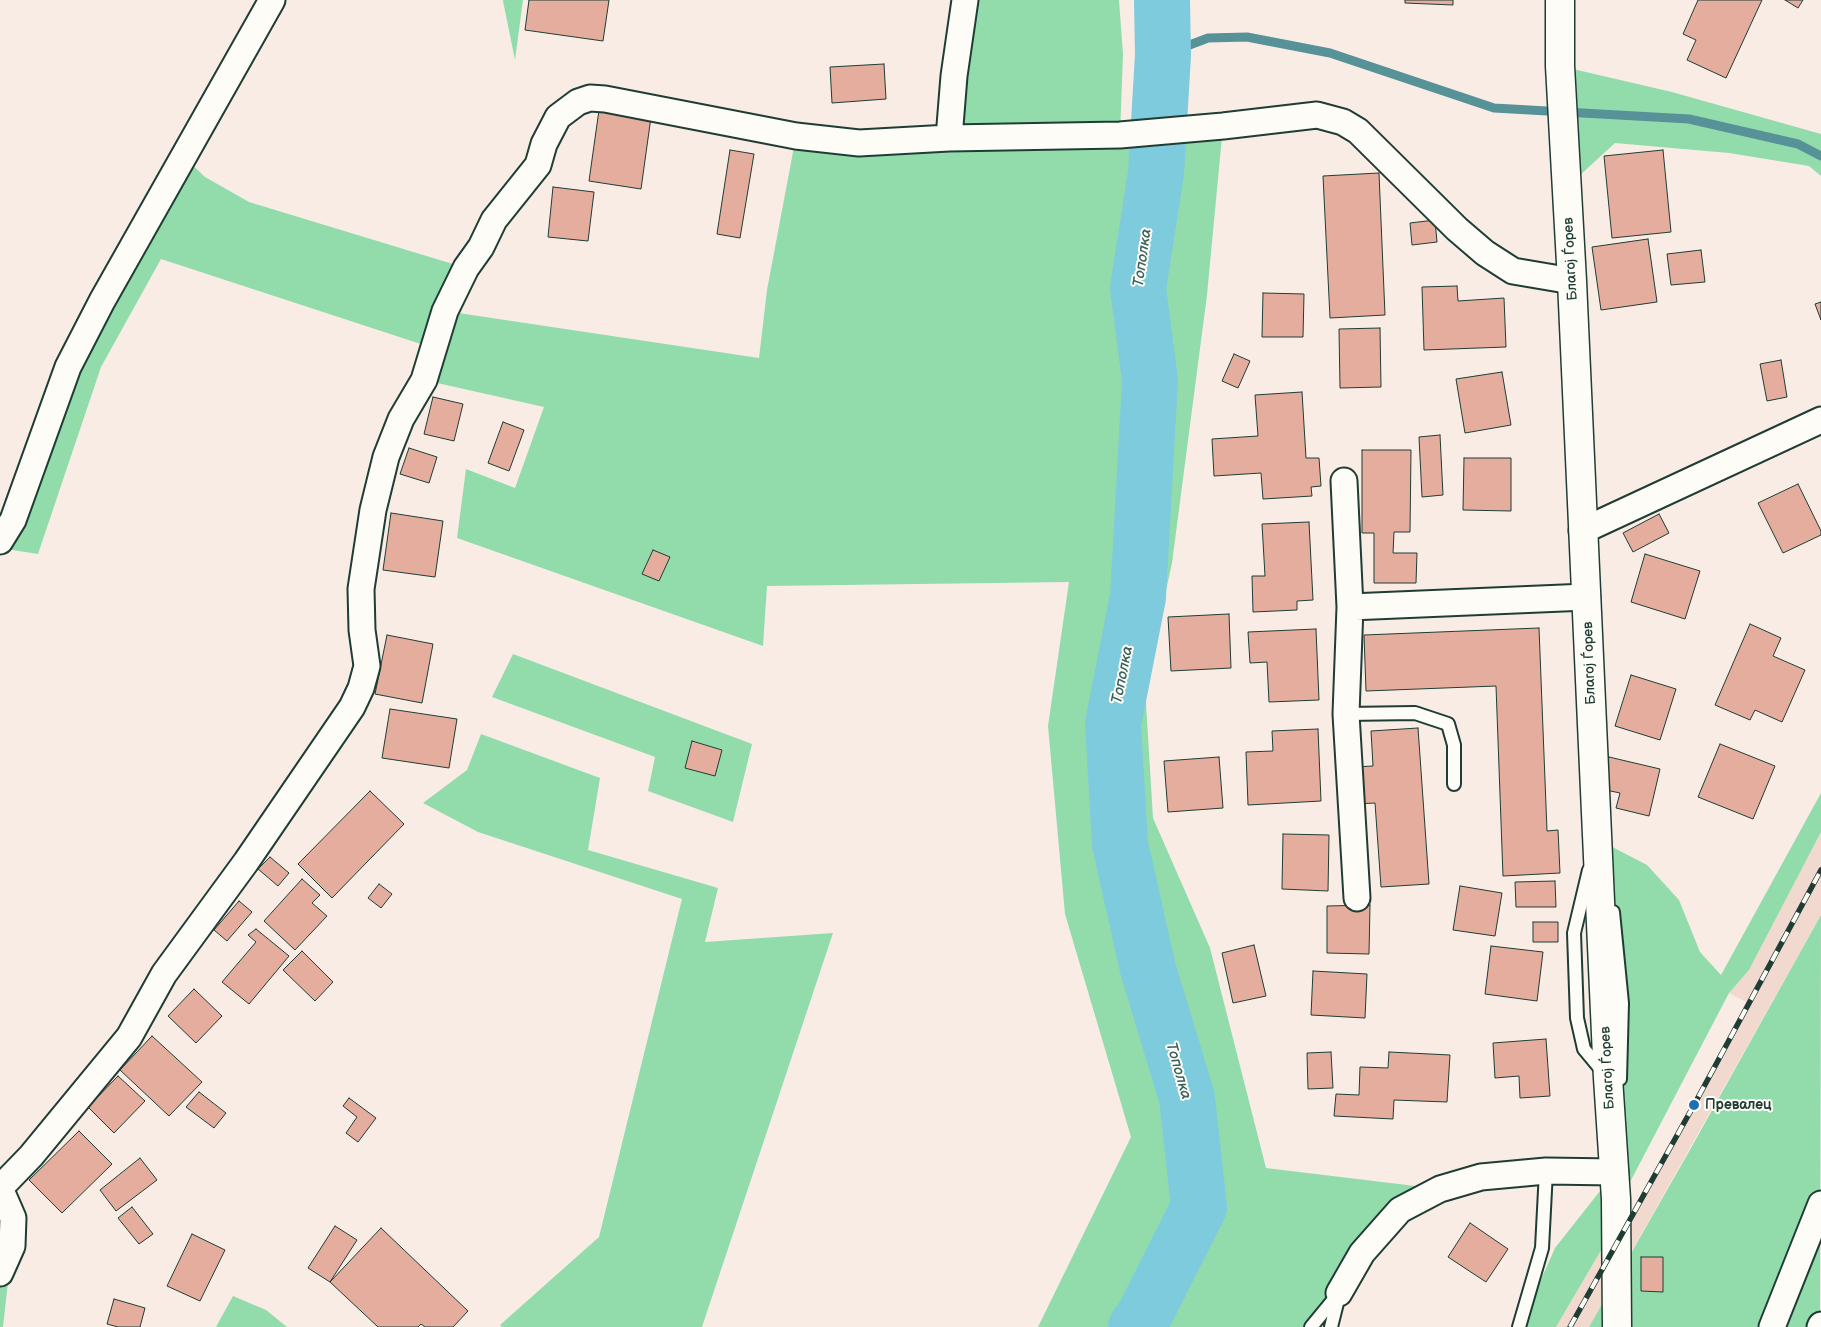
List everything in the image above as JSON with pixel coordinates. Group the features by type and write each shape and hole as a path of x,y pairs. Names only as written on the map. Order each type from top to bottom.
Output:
{"main road":[{"name":"Благој Ѓорев","path":"1560,0 1560,66 1572,281 1582,531 1587,597 1608,1078 1615,1172 1617,1327"}],"street":[{"path":"0,541 13,520 68,367 102,301 272,0"},
{"path":"949,138 965,0"},
{"path":"0,1273 12,1246 13,1218 0,1188 31,1156 129,1037 164,974 246,862 352,707 361,688 367,666 362,630 361,589 373,510 386,457 401,419 424,380 445,311 466,268 481,247 494,220 538,165 544,144 558,116 578,102 590,98 605,99 796,136 859,143 949,138 1120,135 1317,115 1343,122 1358,131 1457,229 1485,253 1513,271 1572,281"},
{"path":"1582,531 1821,420"},
{"path":"1344,481 1350,607 1346,714 1356,898"},
{"path":"1350,607 1587,597"},
{"path":"1339,1293 1362,1253 1400,1210 1440,1189 1480,1177 1546,1171 1615,1172"},
{"path":"1772,1327 1821,1204"}],"lane":[{"path":"1346,714 1415,713 1448,724 1454,745 1454,784"},
{"path":"1597,839 1611,904 1619,955 1622,1003 1615,1172"},
{"path":"1519,1327 1542,1248 1546,1171"},
{"path":"1310,1327 1339,1293"},
{"path":"1332,1327 1339,1293"}],"shaded area":[{"path":"1821,832 1821,915 1589,1327 1556,1327 1617,1223 1618,1243 1694,1105 1748,1003 1729,993 1749,970"}],"green space":[{"path":"523,0 515,60 503,1"},
{"path":"965,0 1119,0 1123,54 1120,135 1223,126 1207,295 1172,563 1145,687 1153,818 1210,948 1266,1168 1440,1189 1400,1210 1311,1327 1038,1327 1131,1137 1065,914 1048,726 1069,582 767,586 763,646 457,538 466,469 515,488 544,407 424,380 433,348 161,259 101,367 38,554 0,548 68,367 183,156 205,177 249,202 466,268 445,311 759,358 767,290 796,136 948,138"},
{"path":"1560,66 1672,92 1821,134 1821,176 1809,166 1729,153 1615,143 1567,187"},
{"path":"513,654 752,744 733,822 648,791 655,757 492,697"},
{"path":"481,734 600,778 588,850 718,888 705,942 833,933 702,1327 502,1327 500,1325 599,1237 682,899 478,832 423,803 467,770"},
{"path":"1821,793 1821,832 1749,970 1729,993 1629,1184 1621,1062 1597,839 1647,865 1679,900 1700,952 1721,975"},
{"path":"1821,915 1820,1327 1589,1327","holes":["1663,1257 1663,1292 1641,1291 1641,1258"]},
{"path":"1615,1172 1617,1223 1556,1327 1520,1327 1555,1248"},
{"path":"0,1188 12,1246 3,1327 0,1327"},
{"path":"233,1296 266,1310 287,1327 216,1327"}],"building":[{"path":"529,0 609,0 603,41 525,30"},
{"path":"1405,0 1453,0 1453,5 1405,3"},
{"path":"1698,0 1762,0 1726,78 1687,60 1696,40 1683,34"},
{"path":"1785,0 1803,0 1798,8"},
{"path":"884,64 886,99 832,103 830,67"},
{"path":"599,110 651,117 641,189 589,181"},
{"path":"730,150 754,154 740,238 717,234"},
{"path":"1663,150 1671,232 1612,238 1604,156"},
{"path":"1379,173 1385,315 1330,318 1323,176"},
{"path":"553,187 594,192 588,241 548,237"},
{"path":"1435,220 1437,242 1412,245 1410,223"},
{"path":"1648,239 1657,302 1601,310 1592,247"},
{"path":"1701,250 1705,282 1671,285 1667,254"},
{"path":"1457,286 1458,301 1504,298 1506,347 1424,350 1422,287"},
{"path":"1263,293 1304,294 1303,337 1262,337"},
{"path":"1821,302 1821,320 1815,304"},
{"path":"1380,328 1381,387 1340,388 1339,329"},
{"path":"1234,354 1250,361 1238,388 1222,381"},
{"path":"1781,360 1787,397 1767,401 1760,364"},
{"path":"1502,372 1511,425 1465,433 1456,379"},
{"path":"1302,392 1306,458 1319,458 1321,486 1311,487 1312,496 1263,499 1261,473 1214,476 1212,439 1258,436 1255,395"},
{"path":"433,397 463,404 454,441 424,434"},
{"path":"503,422 524,430 509,471 488,463"},
{"path":"1440,435 1443,495 1422,497 1419,437"},
{"path":"409,448 437,457 429,483 400,474"},
{"path":"1362,450 1411,450 1410,532 1394,532 1393,553 1417,553 1416,583 1374,583 1374,533 1362,533"},
{"path":"1464,458 1511,458 1511,511 1463,510"},
{"path":"1798,484 1821,531 1821,535 1783,553 1758,503"},
{"path":"391,513 443,521 435,577 383,570"},
{"path":"1659,514 1669,533 1633,552 1623,533"},
{"path":"1309,522 1313,600 1297,601 1297,610 1253,612 1252,576 1265,576 1262,524"},
{"path":"653,550 670,557 659,581 642,574"},
{"path":"1645,554 1700,571 1685,619 1631,602"},
{"path":"1229,614 1231,668 1171,671 1168,617"},
{"path":"1750,624 1781,638 1773,656 1805,670 1782,722 1755,710 1750,720 1715,705"},
{"path":"1539,628 1547,831 1558,830 1560,873 1503,876 1496,686 1366,691 1364,635"},
{"path":"1316,629 1319,700 1269,702 1267,662 1250,663 1248,632"},
{"path":"387,635 433,644 422,703 375,694"},
{"path":"1631,675 1676,689 1660,740 1615,726"},
{"path":"390,709 457,719 449,768 382,758"},
{"path":"1418,728 1429,884 1381,887 1375,803 1356,804 1354,767 1373,766 1371,731"},
{"path":"1318,729 1321,801 1248,805 1246,752 1273,751 1272,731"},
{"path":"692,741 722,750 715,776 685,768"},
{"path":"1720,744 1775,766 1753,819 1698,797"},
{"path":"1219,757 1223,808 1168,812 1164,761"},
{"path":"1609,757 1660,769 1649,816 1616,808 1620,793 1601,789"},
{"path":"370,791 404,824 332,898 298,864"},
{"path":"1283,834 1329,835 1328,891 1282,889"},
{"path":"270,857 289,873 278,886 258,869"},
{"path":"302,879 320,895 312,903 327,916 295,950 264,921"},
{"path":"1555,881 1556,907 1516,907 1515,882"},
{"path":"379,884 392,894 381,908 368,898"},
{"path":"1460,886 1502,893 1495,936 1453,930"},
{"path":"239,901 252,912 227,941 214,930"},
{"path":"1370,905 1369,954 1327,953 1327,906"},
{"path":"1533,922 1558,922 1558,942 1533,942"},
{"path":"256,929 289,956 249,1004 222,982 256,942 248,935"},
{"path":"1254,945 1266,996 1233,1003 1222,953"},
{"path":"1491,946 1543,952 1537,1001 1485,994"},
{"path":"302,951 333,982 315,1001 283,970"},
{"path":"1313,971 1367,974 1365,1018 1311,1015"},
{"path":"194,989 222,1016 196,1043 168,1016"},
{"path":"152,1036 202,1082 169,1116 120,1070"},
{"path":"1546,1039 1550,1096 1520,1098 1519,1076 1495,1078 1493,1043"},
{"path":"1331,1052 1333,1088 1308,1089 1307,1053"},
{"path":"1389,1052 1450,1055 1447,1102 1394,1100 1393,1119 1334,1116 1336,1094 1359,1095 1360,1067 1388,1068"},
{"path":"118,1076 145,1101 114,1133 88,1107"},
{"path":"199,1092 226,1113 214,1128 186,1107"},
{"path":"349,1098 376,1118 358,1142 346,1133 357,1117 343,1106"},
{"path":"79,1131 112,1164 62,1213 29,1180"},
{"path":"140,1158 157,1180 116,1211 100,1190"},
{"path":"132,1207 153,1234 139,1244 118,1218"},
{"path":"1470,1223 1508,1249 1486,1282 1448,1257"},
{"path":"335,1226 357,1240 330,1282 308,1268"},
{"path":"381,1228 468,1311 453,1327 425,1327 421,1324 418,1327 378,1327 330,1282"},
{"path":"192,1234 225,1250 200,1301 167,1286"},
{"path":"1641,1257 1663,1257 1663,1292 1641,1291"},
{"path":"114,1299 145,1308 140,1327 118,1327 107,1324"}],"waterway":[{"name":"Тополка","path":"1136,1327 1143,1318 1199,1207 1187,1098 1148,969 1120,844 1113,724 1138,597 1150,380 1138,288 1156,173 1163,55 1162,0"},
{"path":"1163,55 1208,38 1247,37 1330,53 1494,108 1689,119 1798,144 1821,156"}],"railway":[{"path":"1570,1327 1694,1105 1821,870"}],"place":[{"name":"Превалец","path":"1694,1105"}]}
